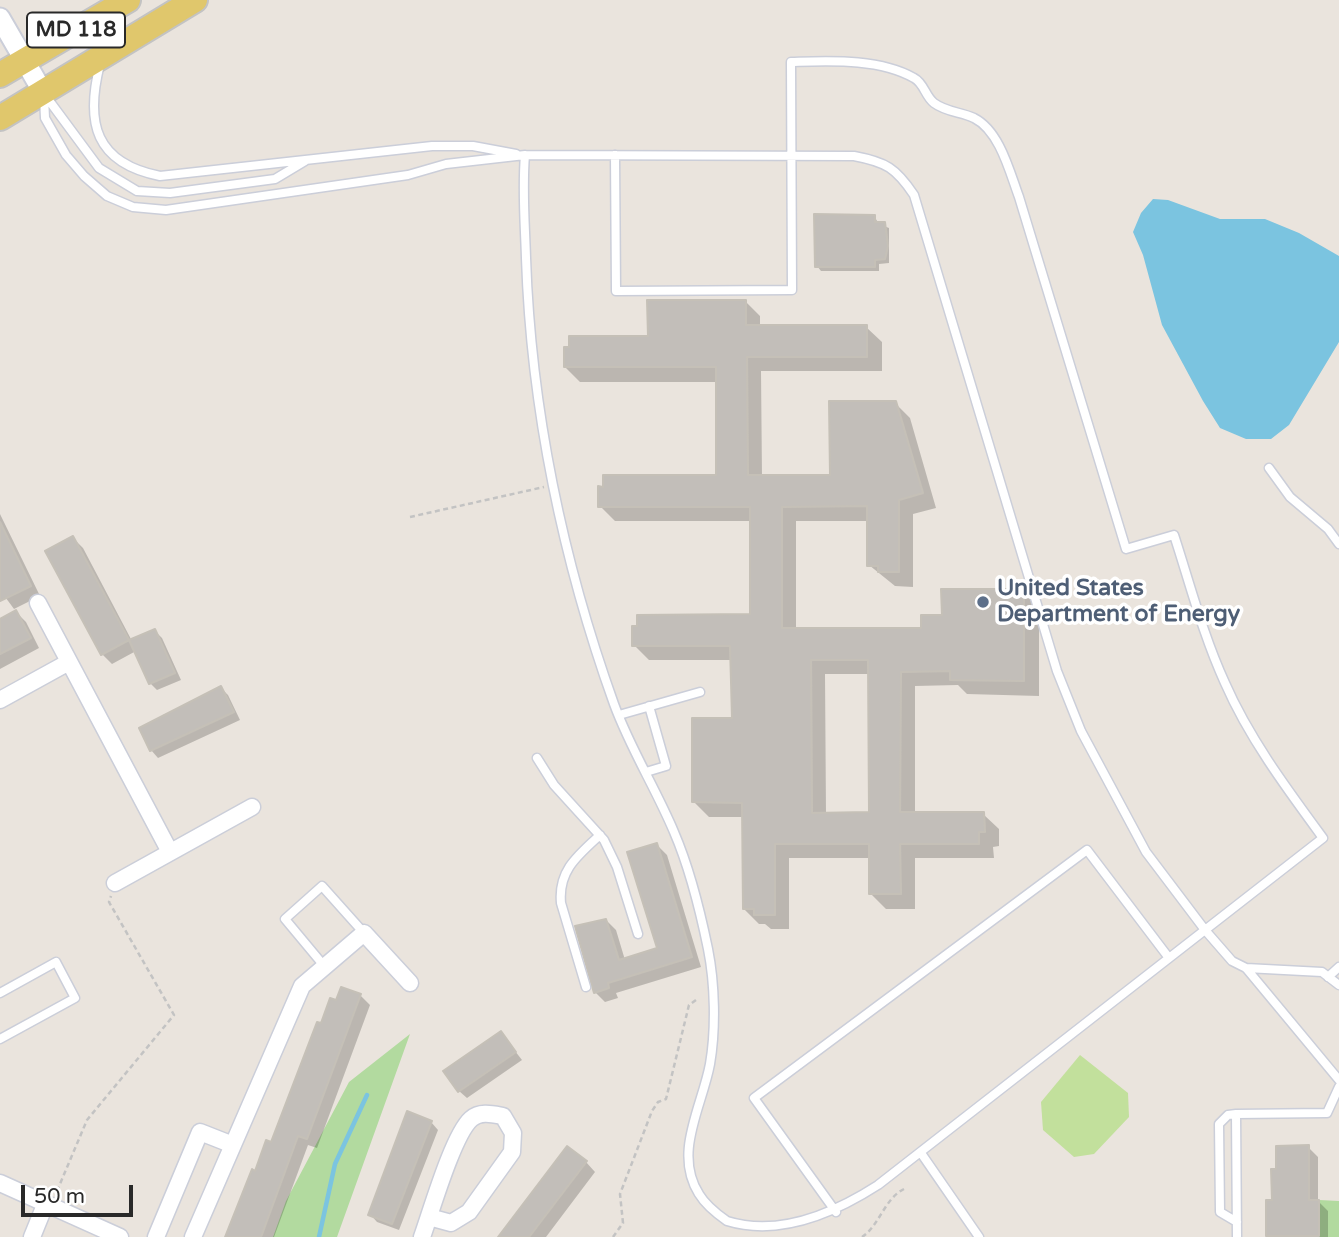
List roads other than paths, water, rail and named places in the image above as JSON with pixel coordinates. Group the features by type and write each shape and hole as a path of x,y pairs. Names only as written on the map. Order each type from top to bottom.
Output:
{"main road":[{"name":"MD 118","path":"0,75 128,0"},
{"name":"MD 118","path":"0,118 102,59 195,0"}],"street":[{"path":"0,18 44,94"},
{"path":"38,603 170,852"},
{"path":"0,700 69,662"},
{"path":"115,883 252,807"},
{"path":"192,1237 302,986 364,933 410,983"},
{"path":"422,1237 429,1217 457,1141 471,1118 486,1113 503,1116 513,1133 512,1152 469,1212 451,1223 429,1217"},
{"path":"156,1237 200,1132 233,1145"},
{"path":"0,1183 120,1237"},
{"path":"32,1237 48,1206"}],"lane":[{"path":"102,59 93,93 94,120 106,148 122,164 160,176 453,145 525,155"},
{"path":"525,155 523,181 529,334 555,485 582,604 619,715 675,834 708,952 713,999 710,1063 688,1146 688,1169 699,1195 718,1215 743,1232 774,1235 795,1232 836,1212 920,1153 1323,838 1272,765 1226,685 1206,637 1174,535 1126,549 1019,197 1002,154 978,120 935,104 916,78 874,66 839,61 791,62 792,290 616,291 615,155"},
{"path":"44,94 99,168 137,191 170,193 275,179 311,158"},
{"path":"44,94 45,118 66,155 107,196 133,207 166,210 408,174 446,164 525,155 854,156 883,162 902,177 914,195 1057,671 1082,731 1140,842 1205,930 1232,961 1246,968 1339,1080"},
{"path":"1269,468 1290,497 1328,529 1339,544"},
{"path":"619,715 700,692"},
{"path":"646,772 666,766 649,706"},
{"path":"537,758 554,785 600,835 617,867 638,934"},
{"path":"586,987 561,904 560,890 568,866 600,835"},
{"path":"836,1212 754,1098 1087,850 1169,958"},
{"path":"325,967 285,919 322,886 364,933"},
{"path":"0,993 57,962 75,998 0,1039"},
{"path":"1328,977 1339,967"},
{"path":"1246,968 1322,972 1339,985"},
{"path":"1237,1222 1220,1212 1219,1124 1222,1118 1236,1114 1327,1113 1339,1087"},
{"path":"1236,1114 1237,1237"},
{"path":"920,1153 979,1237"}],"water":[{"path":"1153,199 1168,200 1220,219 1265,219 1299,233 1339,256 1339,342 1289,425 1271,439 1246,439 1220,428 1162,325 1143,255 1133,232 1141,213"}],"waterway":[{"path":"319,1237 335,1164 367,1095"}],"place":[{"name":"United States Department of Energy","path":"983,602"}]}
